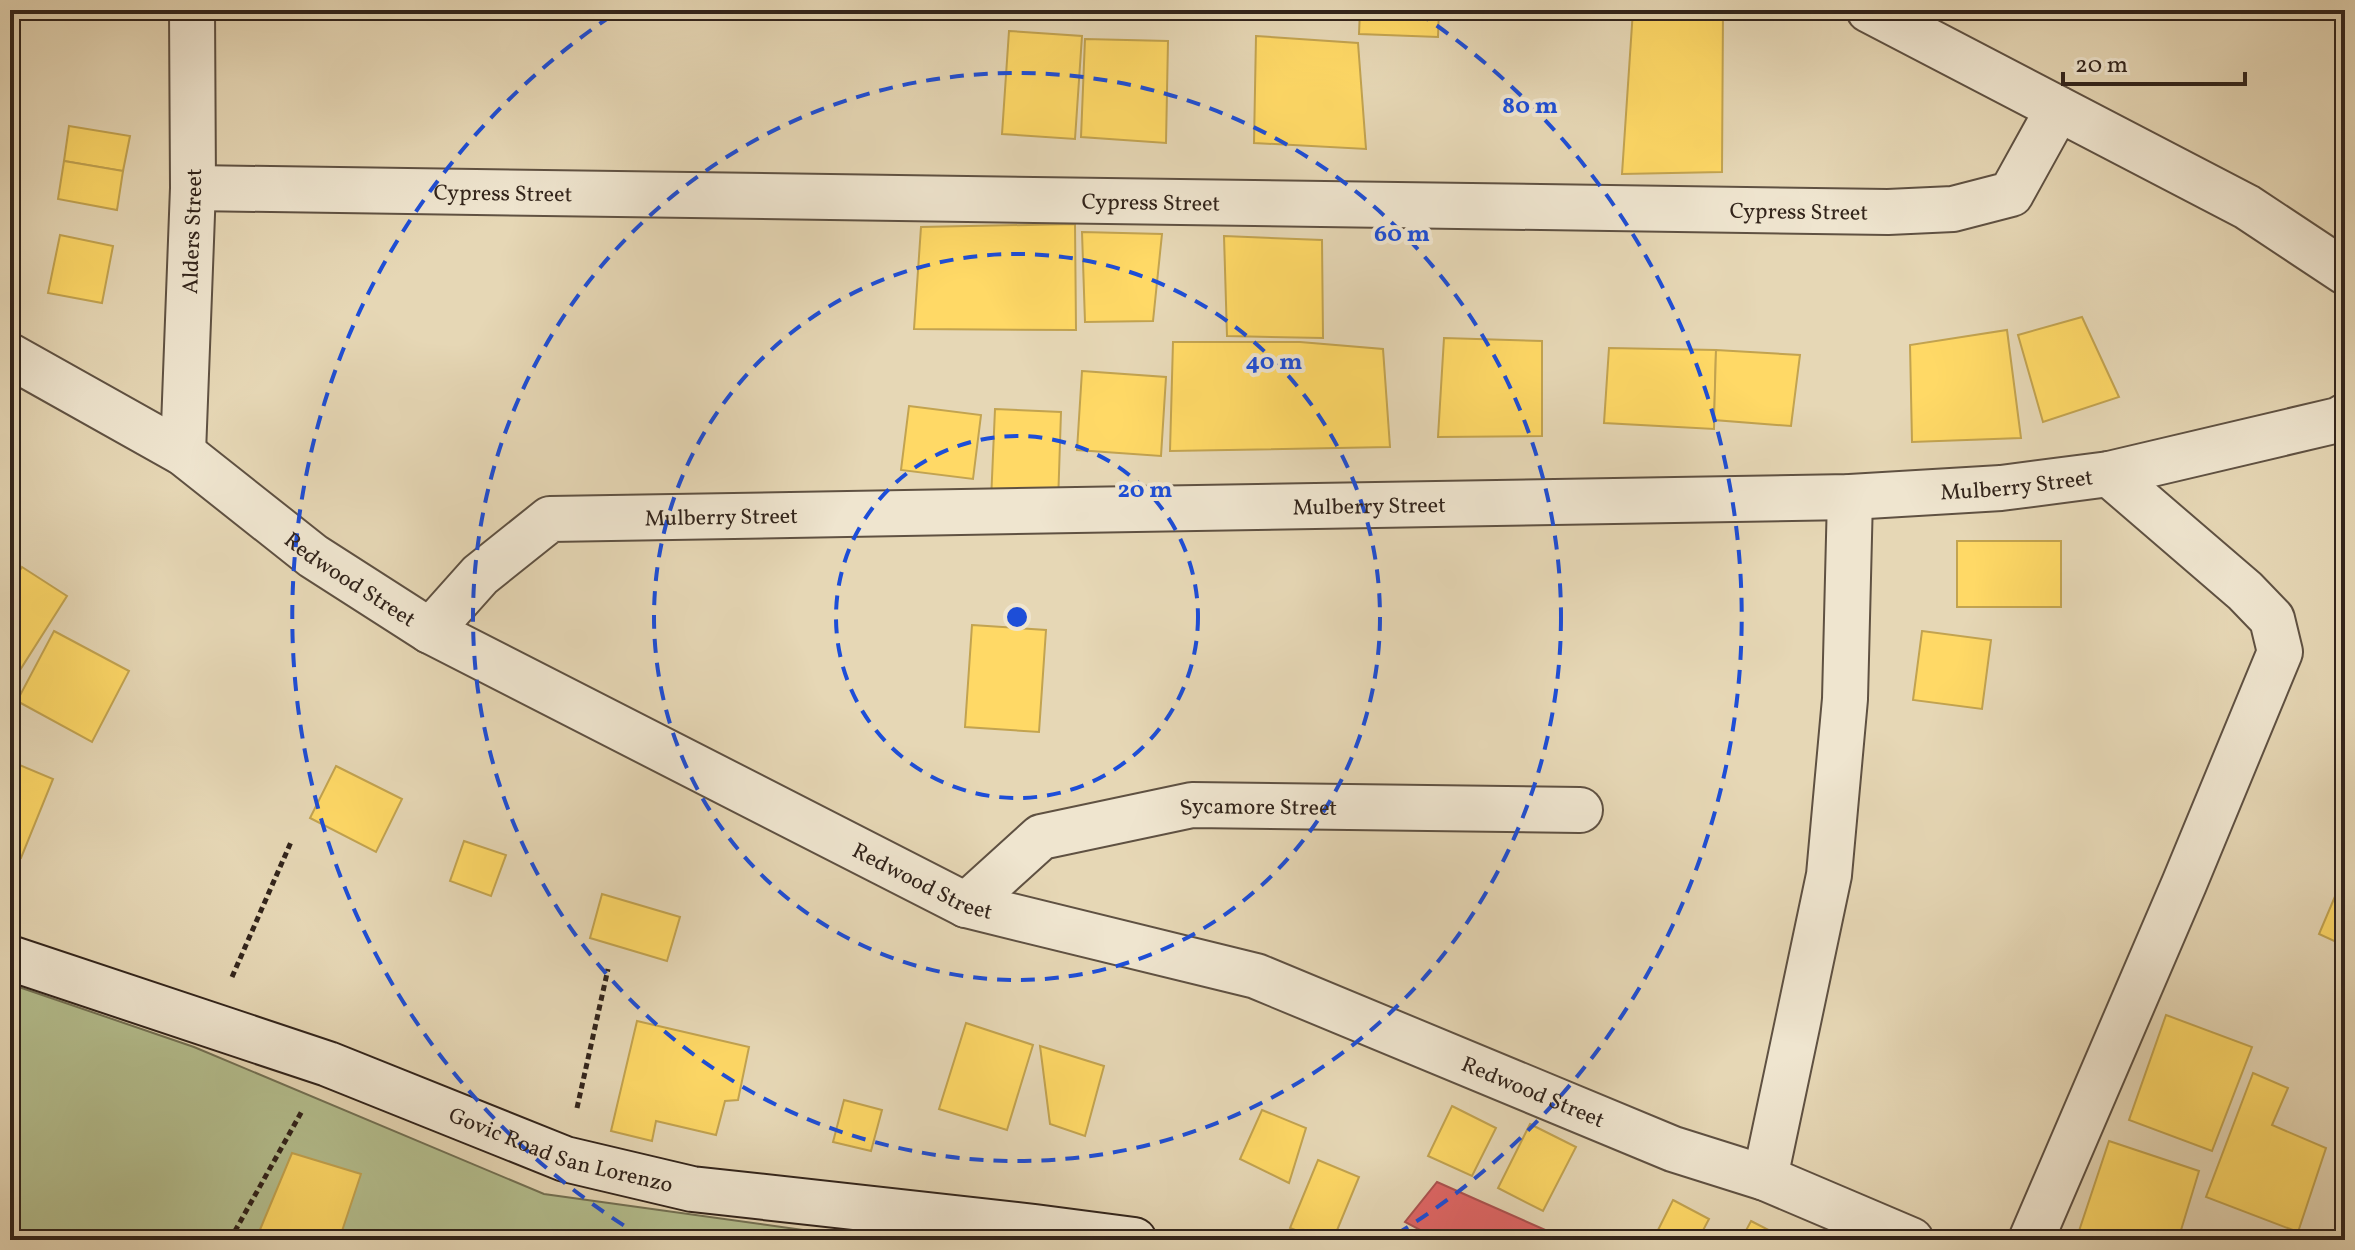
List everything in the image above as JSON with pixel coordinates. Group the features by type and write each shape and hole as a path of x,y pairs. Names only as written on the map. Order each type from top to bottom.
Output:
{"street":[{"name":"Alders Street","path":"183,453 193,188 192,10"},
{"path":"1869,10 2247,207 2345,272"},
{"name":"Cypress Street","path":"193,188 1888,212 1940,210 2011,194 2058,109"},
{"name":"Redwood Street","path":"10,356 183,453 313,556 430,631 966,905 1256,976 1673,1149 1765,1178 1911,1240"},
{"name":"Mulberry Street","path":"430,631 480,575 550,519 1850,497 2001,488 2109,474 2345,416"},
{"path":"2031,1240 2280,652 2272,619 2109,474"},
{"path":"1765,1178 1829,875 1845,699 1850,497"},
{"name":"Sycamore Street","path":"966,905 1041,837 1192,805 1580,810"},
{"name":"Govic Road San Lorenzo","path":"10,958 328,1064 565,1159 692,1189 1134,1240"}],"path":[{"path":"210,1026 291,842"},
{"path":"565,1159 608,969"},
{"path":"230,1240 328,1064"}],"green space":[{"path":"10,984 194,1047 544,1194 875,1240 10,1240"}],"building: Homes":[{"path":"1360,10 1439,10 1438,37 1359,34"},
{"path":"1633,10 1723,10 1722,172 1622,174"},
{"path":"1009,31 1082,36 1075,139 1002,134"},
{"path":"1256,36 1358,43 1366,149 1254,143"},
{"path":"1085,39 1168,41 1166,143 1081,137"},
{"path":"69,126 130,136 123,171 64,161"},
{"path":"64,161 123,171 117,210 58,199"},
{"path":"1075,224 1076,330 914,329 921,227"},
{"path":"1082,232 1162,234 1153,321 1085,322"},
{"path":"60,235 113,246 102,303 48,293"},
{"path":"1224,236 1322,240 1323,338 1227,336"},
{"path":"2082,317 2119,397 2043,422 2018,335"},
{"path":"2007,330 2021,438 1912,442 1910,345"},
{"path":"1444,338 1542,341 1542,436 1438,437"},
{"path":"1173,342 1300,342 1383,349 1390,447 1170,451"},
{"path":"1609,348 1716,350 1714,429 1604,423"},
{"path":"1716,350 1800,355 1791,426 1714,420"},
{"path":"1082,371 1166,377 1161,456 1077,450"},
{"path":"909,406 981,415 973,479 901,470"},
{"path":"995,409 1061,412 1058,504 991,501"},
{"path":"1957,541 2061,541 2061,607 1957,607"},
{"path":"22,567 67,596 20,670 10,663 10,586"},
{"path":"972,625 1046,630 1039,732 965,727"},
{"path":"54,631 129,671 92,742 17,701"},
{"path":"1922,631 1991,640 1982,709 1913,700"},
{"path":"10,761 53,779 21,858 10,853"},
{"path":"336,766 402,799 376,852 310,818"},
{"path":"464,841 506,855 491,896 450,881"},
{"path":"2339,887 2345,889 2345,946 2319,934"},
{"path":"602,894 680,917 667,961 590,938"},
{"path":"2166,1015 2252,1047 2212,1151 2129,1120"},
{"path":"637,1021 749,1047 738,1100 725,1101 716,1135 656,1121 652,1141 611,1131"},
{"path":"966,1023 1033,1045 1007,1130 939,1109"},
{"path":"1040,1046 1104,1066 1085,1136 1050,1124"},
{"path":"2253,1073 2288,1088 2272,1125 2326,1148 2298,1232 2206,1197"},
{"path":"844,1100 882,1110 871,1151 833,1142"},
{"path":"1452,1106 1496,1128 1472,1176 1428,1156"},
{"path":"1262,1110 1306,1128 1289,1183 1240,1159"},
{"path":"1530,1124 1576,1147 1543,1211 1498,1188"},
{"path":"2109,1141 2199,1171 2178,1240 2076,1240"},
{"path":"292,1153 361,1174 339,1240 281,1240 259,1232"},
{"path":"1318,1160 1359,1177 1333,1240 1321,1240 1290,1228"},
{"path":"1673,1200 1709,1219 1698,1240 1653,1240"},
{"path":"1751,1221 1788,1240 1741,1240"}],"building: Shops":[{"path":"1437,1182 1568,1240 1439,1240 1405,1222"}]}
